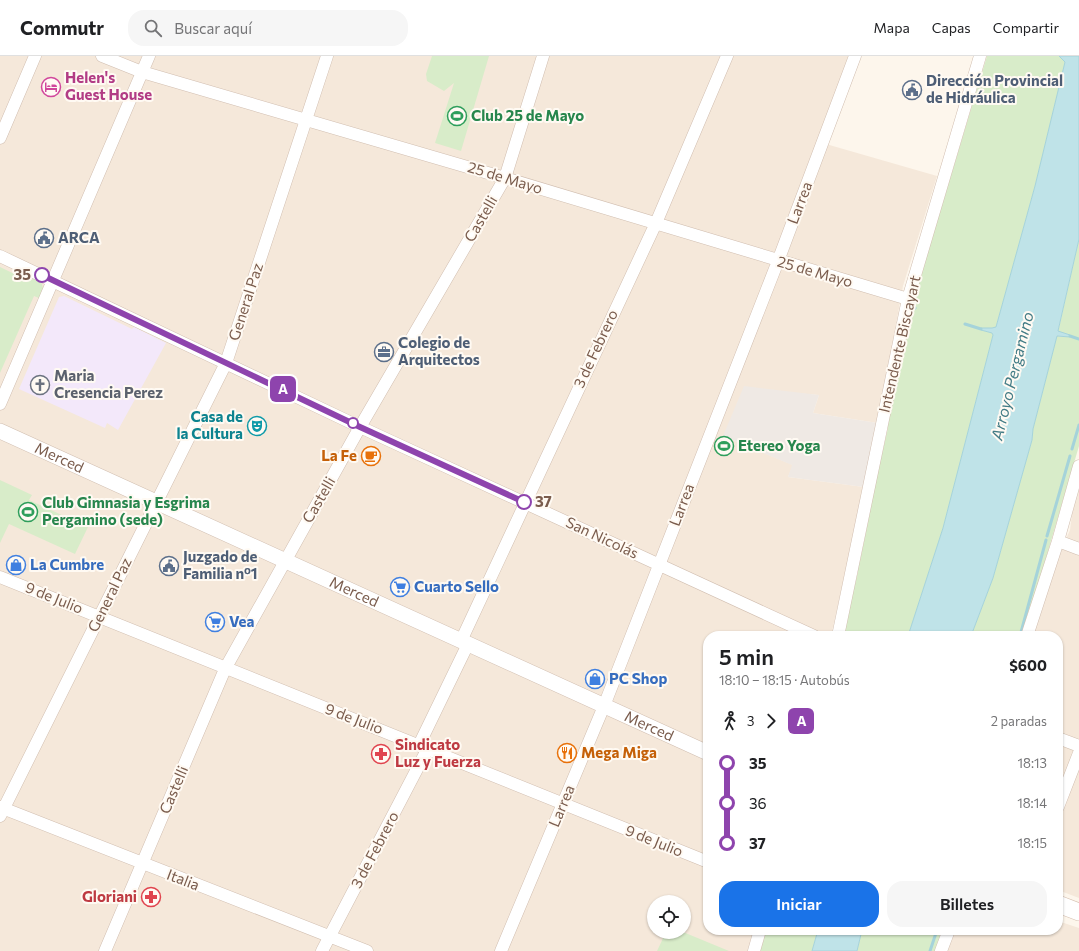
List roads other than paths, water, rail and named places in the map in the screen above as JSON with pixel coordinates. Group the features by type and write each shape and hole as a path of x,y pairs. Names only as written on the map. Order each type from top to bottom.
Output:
{"main road":[{"path":"1063,906 1079,912"}],"street":[{"path":"0,138 35,56"},
{"name":"25 de Mayo","path":"102,56 142,72 505,178 908,300"},
{"path":"0,404 149,56"},
{"name":"General Paz","path":"1,811 226,363 327,56"},
{"name":"Castelli","path":"105,951 143,865 225,669 360,427 505,178 543,56"},
{"name":"3 de Febrero","path":"322,951 424,747 464,642 524,502 656,223 727,56"},
{"name":"Larrea","path":"501,951 604,706 778,261 855,56"},
{"name":"Intendente Biscayart","path":"839,631 908,300 980,56"},
{"name":"San Nicolás","path":"0,256 54,280 360,427 803,631"},
{"name":"Merced","path":"0,431 155,503 285,560 703,751"},
{"path":"1029,631 1058,541 1079,466"},
{"path":"1058,541 1079,549"},
{"name":"9 de Julio","path":"0,577 99,616 225,669 424,747 703,860"},
{"path":"1063,740 1079,746"},
{"path":"1063,794 1079,753"},
{"name":"Italia","path":"1,811 367,951"},
{"path":"754,951 759,935"},
{"path":"941,951 947,935"}],"water":[{"name":"Arroyo Pergamino","path":"1059,56 1079,56 1079,239 1058,331 1070,335 1070,337 1057,336 1033,429 1032,440 993,578 973,631 910,631 943,528 993,335 992,333 981,330 981,328 996,327 1035,186 1065,62"},
{"path":"817,935 861,935 857,951 812,951"}],"waterway":[{"path":"965,324 981,329"},
{"path":"1070,336 1079,339"},
{"path":"1072,449 1079,425"},
{"path":"1047,536 1070,456"},
{"path":"1021,631 1046,540"},
{"path":"930,951 935,935"}],"place":[{"name":"Helen's Guest House","path":"51,87"},
{"name":"Dirección Provincial de Hidráulica","path":"912,90"},
{"name":"Club 25 de Mayo","path":"457,116"},
{"name":"ARCA","path":"44,238"},
{"name":"35","path":"42,275"},
{"name":"Colegio de Arquitectos","path":"384,352"},
{"name":"Maria Cresencia Perez","path":"40,385"},
{"name":"Casa de la Cultura","path":"257,426"},
{"name":"Etereo Yoga","path":"724,446"},
{"name":"La Fe","path":"371,456"},
{"name":"37","path":"524,502"},
{"name":"Club Gimnasia y Esgrima Pergamino (sede)","path":"28,512"},
{"name":"La Cumbre","path":"16,565"},
{"name":"Juzgado de Familia nº1","path":"169,566"},
{"name":"Cuarto Sello","path":"400,587"},
{"name":"Vea","path":"215,622"},
{"name":"PC Shop","path":"595,679"},
{"name":"Mega Miga","path":"567,753"},
{"name":"Sindicato Luz y Fuerza","path":"381,754"},
{"name":"Gloriani","path":"151,897"}]}
